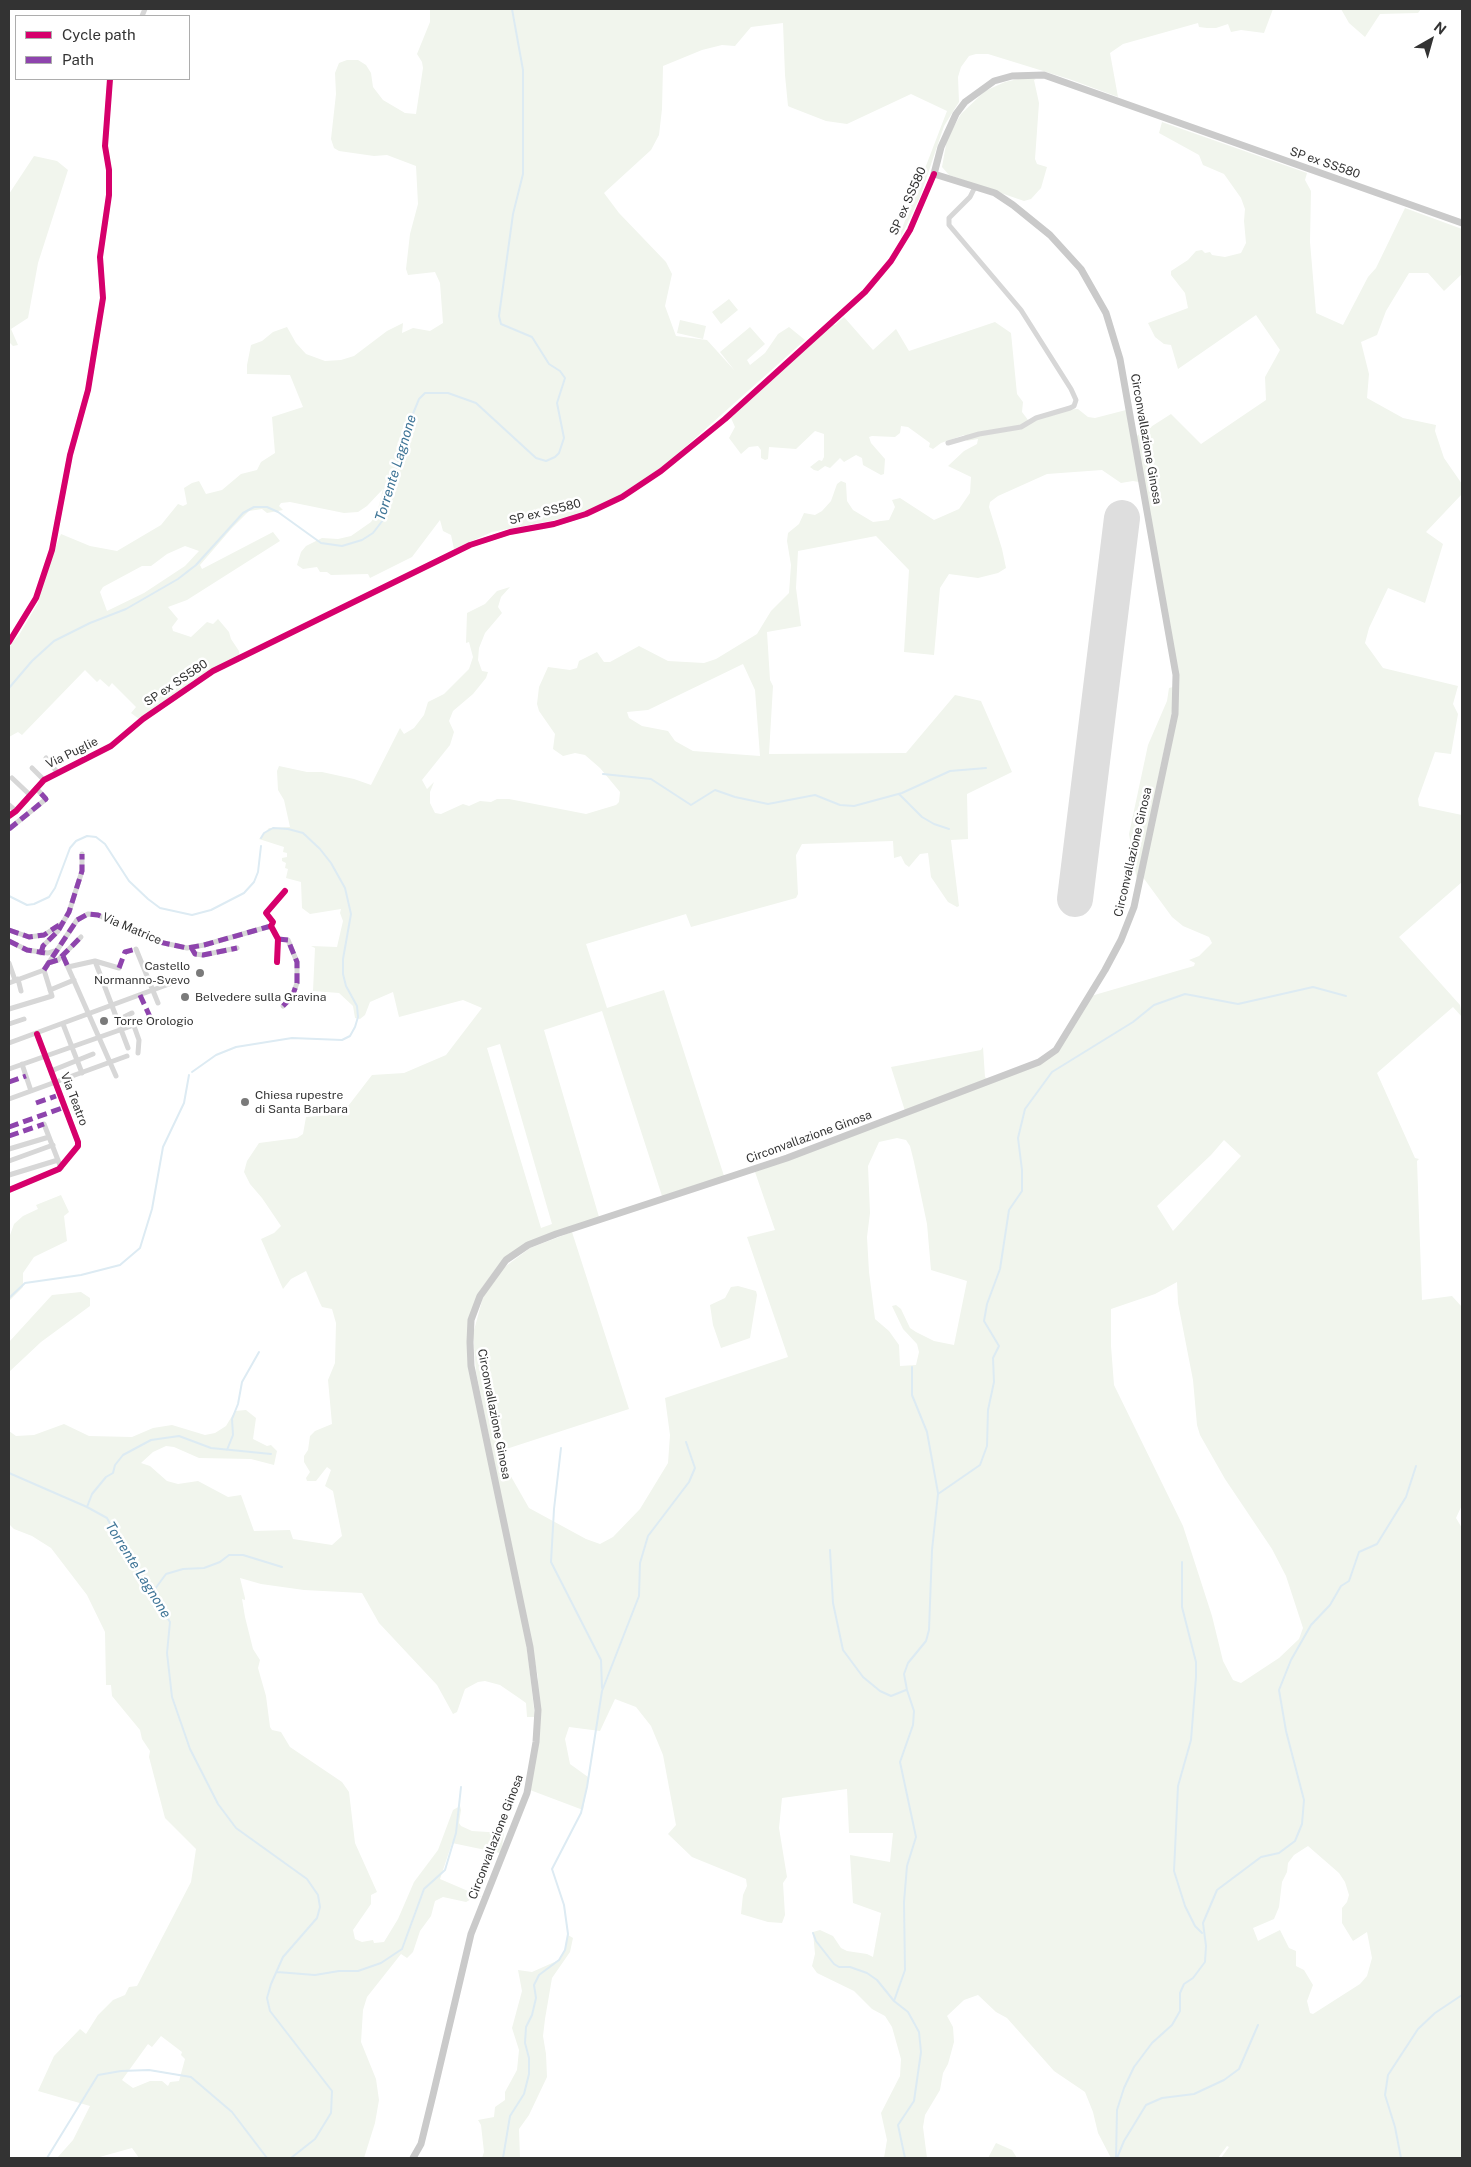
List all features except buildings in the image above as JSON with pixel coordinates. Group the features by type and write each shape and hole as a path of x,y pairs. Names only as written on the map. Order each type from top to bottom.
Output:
{"main road":[{"name":"SP ex SS580","path":"934,174 948,128 965,102 994,81 1012,76 1044,75 1462,223"},
{"name":"Circonvallazione Ginosa","path":"413,2158 420,2144 434,2095 471,1934 527,1793 536,1742 538,1710 532,1656 472,1366 471,1320 480,1296 506,1260 528,1245 556,1234 787,1158 1039,1062 1056,1050 1106,970 1121,940 1134,907 1175,714 1176,675 1120,360 1106,313 1081,269 1050,235 1019,209 995,193 934,174"}],"street":[{"path":"10,641 36,598 52,550 70,455 88,390 103,298 100,257 109,195 109,170 105,146 110,80"},
{"name":"SP ex SS580","path":"126,733 193,683 229,662 463,549 510,532 554,524 586,514 622,498 661,471 725,419 865,292 891,261 910,230 934,174"},
{"path":"948,444 978,434 1021,427 1036,418 1070,408 1074,406 1076,400 1021,310 949,225 949,218 970,197 975,187"},
{"name":"Via Puglie","path":"9,816 16,811 44,780 99,753 126,733"},
{"path":"46,758 57,772"},
{"path":"32,768 44,780"},
{"path":"12,778 30,795"},
{"path":"9,829 46,799 36,788"},
{"path":"9,805 16,811"},
{"path":"41,953 43,946 54,937 69,912 82,871 82,854"},
{"path":"277,962 278,939 272,926 273,922 266,913 285,891"},
{"name":"Via Matrice","path":"46,966 77,920 88,914 98,915 159,942 191,947 257,932 272,926"},
{"path":"9,930 29,937 44,935 61,924"},
{"path":"14,981 63,956 81,937"},
{"path":"278,939 288,940 297,962 297,983 292,997 283,1006"},
{"path":"9,941 27,950 41,953 55,950"},
{"path":"191,947 195,954 202,955 237,948"},
{"path":"136,949 158,1003"},
{"path":"63,956 116,1076"},
{"path":"68,967 95,961 119,968"},
{"path":"95,961 128,1048"},
{"path":"9,964 14,981 21,990"},
{"path":"9,1009 52,996 46,966"},
{"path":"50,990 74,980"},
{"path":"9,1043 169,984"},
{"path":"118,1020 132,1013"},
{"path":"9,1024 24,1019"},
{"path":"9,1068 46,1057 151,1019"},
{"path":"63,1024 82,1073"},
{"path":"134,1026 139,1040 138,1053"},
{"name":"Via Teatro","path":"37,1034 78,1142 76,1152 61,1168"},
{"path":"51,1071 94,1054"},
{"path":"9,1099 127,1056"},
{"path":"22,1064 32,1091"},
{"path":"9,1190 61,1168 44,1124"},
{"path":"9,1149 49,1137"},
{"path":"9,1161 53,1146"},
{"path":"9,1174 58,1160"}],"shaded area":[{"path":"430,9 1273,9 1264,33 1241,30 1231,32 1228,24 1216,28 1207,28 1199,27 1198,23 1123,44 1110,53 1118,97 1069,79 988,54 969,56 961,67 958,77 959,102 944,126 920,197 901,237 901,231 947,111 911,94 847,124 826,121 788,106 783,23 751,27 735,46 722,45 702,50 663,66 659,135 651,150 604,193 619,213 666,262 672,274 665,306 676,336 707,340 735,371 720,352 750,327 765,344 747,360 750,365 765,353 778,334 789,327 805,340 655,474 605,505 570,517 492,532 454,549 451,535 443,531 440,520 412,557 370,578 368,574 331,575 327,572 320,572 317,567 303,569 297,565 301,552 306,546 322,538 338,539 351,536 371,522 377,513 383,489 367,506 358,512 344,513 290,502 281,503 279,506 283,510 267,513 262,509 249,511 200,565 202,569 273,532 280,541 187,600 168,607 178,619 172,627 173,631 191,637 207,622 213,624 218,619 229,632 239,651 239,657 193,681 139,719 131,713 136,707 112,683 109,687 100,679 97,682 85,670 22,735 18,732 9,737 9,646 19,635 38,603 43,577 61,534 90,546 117,551 161,525 178,504 183,506 187,504 184,488 192,483 199,481 206,494 222,490 241,474 257,470 261,462 275,453 272,417 303,407 290,375 247,374 251,345 262,341 273,332 287,327 296,343 306,354 325,361 341,360 354,356 387,331 403,323 402,333 413,328 430,331 443,323 440,283 435,272 408,275 406,269 410,234 418,204 416,166 387,155 374,156 339,151 334,148 331,139 336,94 335,73 339,63 347,60 358,60 366,65 371,73 373,87 383,100 405,113 416,114 423,68 417,54 430,22","holes":["185,546 199,551 185,566 144,593 107,611 100,592 103,587 142,566 151,566 167,554"]},
{"path":"1341,9 1421,9 1418,13 1380,14 1365,37 1349,23"},
{"path":"1018,79 1036,79 1034,80 1039,103 1035,159 1037,164 1047,167 1041,188 1031,199 1024,201 949,175 942,167 947,139 961,114 985,91 1005,82"},
{"path":"1162,122 1307,173 1305,180 1311,191 1310,242 1316,313 1343,325 1368,277 1376,268 1405,208 1462,229 1462,274 1444,291 1428,273 1409,273 1386,311 1377,335 1361,342 1369,374 1367,398 1403,418 1436,425 1435,431 1444,458 1462,484 1462,494 1426,532 1443,544 1425,603 1388,588 1369,628 1365,643 1383,668 1458,686 1453,704 1458,714 1451,754 1435,752 1418,799 1419,806 1462,815 1462,882 1399,937 1460,1005 1462,1017 1453,1007 1377,1073 1415,1158 1419,1159 1417,1161 1422,1300 1452,1296 1462,1307 1462,1505 1456,1518 1462,1528 1462,2158 1221,2158 1229,2147 1227,2146 1218,2158 1111,2158 1098,2133 1093,2112 1085,2092 1054,2071 1007,2018 996,2012 978,1995 964,2000 947,2016 953,2027 954,2042 948,2064 943,2073 940,2090 925,2115 923,2127 927,2158 884,2158 887,2140 881,2113 900,2076 901,2059 892,2027 885,2016 872,2009 854,1991 817,1973 812,1966 815,1954 813,1932 820,1930 833,1936 841,1948 873,1957 881,1913 853,1903 850,1855 890,1862 893,1833 849,1833 847,1789 782,1798 779,1828 787,1877 783,1883 785,1915 782,1923 768,1922 741,1914 743,1895 747,1886 746,1879 692,1857 668,1834 676,1825 663,1755 651,1726 636,1707 615,1699 600,1731 569,1727 565,1739 570,1764 588,1777 583,1810 530,1790 539,1742 538,1677 476,1372 473,1334 483,1297 502,1269 530,1248 572,1232 629,1409 497,1452 529,1508 586,1539 600,1544 613,1537 640,1509 668,1463 670,1435 665,1398 788,1357 747,1237 775,1230 755,1172 1038,1065 1054,1055 1091,996 1194,966 1195,963 1189,960 1199,956 1212,943 1209,937 1183,926 1172,917 1142,876 1178,701 1135,437 1171,414 1201,444 1266,400 1265,377 1280,350 1256,315 1178,369 1171,345 1164,344 1155,337 1148,323 1188,308 1185,293 1171,275 1171,271 1188,260 1196,251 1202,250 1205,253 1210,252 1212,255 1225,257 1241,253 1246,243 1245,209 1241,198 1224,174 1203,165 1199,155 1159,133","holes":["897,1138 906,1140 910,1146 927,1224 931,1270 967,1281 954,1345 934,1341 916,1332 910,1328 901,1309 896,1305 892,1306 903,1329 917,1344 919,1352 916,1365 900,1366 899,1345 889,1331 875,1319 867,1237 870,1213 868,1166 879,1142","1224,1140 1241,1156 1173,1231 1157,1206 1211,1155","1177,1282 1178,1303 1193,1380 1197,1425 1200,1435 1225,1479 1272,1549 1286,1576 1303,1628 1299,1639 1279,1658 1241,1683 1233,1680 1223,1661 1212,1616 1183,1526 1114,1385 1111,1309 1155,1294","1308,1846 1339,1873 1345,1882 1349,1895 1347,1902 1342,1908 1342,1923 1353,1941 1367,1932 1372,1958 1367,1976 1360,1984 1313,2014 1310,2013 1307,2001 1313,1985 1304,1970 1296,1966 1296,1951 1289,1948 1280,1930 1258,1941 1253,1928 1274,1919 1279,1907 1282,1882 1287,1872 1288,1863 1294,1855"]},
{"path":"34,156 57,161 68,170 38,263 28,318 11,329 18,345 13,346 9,342 9,194"},
{"path":"729,299 738,310 721,324 712,312"},
{"path":"844,317 873,350 896,329 909,351 995,322 1011,333 1017,394 1023,402 1022,412 1028,420 1061,410 1078,409 1088,417 1095,418 1126,410 1139,482 1121,483 1102,470 1047,474 998,496 990,502 989,507 1006,568 998,573 978,578 949,574 940,588 934,655 904,652 909,570 876,536 798,551 796,588 801,626 767,632 770,680 773,686 769,754 906,753 955,695 981,701 1012,772 967,794 968,839 951,840 959,906 957,907 948,902 931,877 928,853 920,854 909,867 901,856 894,858 893,841 802,844 796,855 798,894 796,898 691,927 686,914 586,944 607,1008 664,990 724,1176 662,1196 602,1011 544,1030 599,1217 549,1234 498,1266 481,1289 468,1332 527,1649 535,1717 527,1717 526,1703 500,1685 485,1681 478,1682 465,1689 457,1712 453,1714 437,1685 379,1623 362,1593 304,1590 261,1584 240,1578 245,1598 245,1600 242,1599 245,1617 253,1649 260,1660 258,1668 266,1696 270,1727 272,1730 281,1732 290,1747 342,1782 349,1792 355,1843 377,1892 371,1895 371,1904 353,1930 355,1939 362,1942 373,1940 374,1943 384,1942 398,1919 414,1882 438,1850 453,1810 460,1806 459,1823 461,1826 472,1831 504,1833 500,1853 452,1843 440,1879 482,1897 475,1897 466,1902 443,1897 435,1901 431,1916 420,1931 413,1952 407,1958 401,1954 367,1997 363,2010 361,2042 376,2079 379,2100 375,2123 364,2158 139,2158 132,2148 96,2158 57,2158 73,2140 90,2106 38,2091 54,2056 80,2029 86,2034 98,2015 113,2000 125,1995 129,1987 137,1986 191,1882 196,1849 165,1818 149,1757 150,1751 142,1739 140,1730 112,1696 111,1685 106,1685 105,1632 87,1595 51,1548 32,1536 14,1529 9,1524 9,1431 16,1436 34,1435 64,1424 89,1436 132,1437 153,1428 172,1425 205,1435 215,1433 226,1426 235,1411 246,1410 256,1418 253,1439 267,1446 271,1445 277,1451 274,1465 251,1459 199,1458 174,1447 166,1446 153,1452 141,1463 150,1466 167,1481 178,1484 198,1481 228,1497 241,1495 254,1531 290,1530 293,1539 332,1545 342,1536 333,1491 325,1486 331,1470 327,1467 316,1481 307,1481 306,1478 310,1472 304,1462 304,1456 308,1450 310,1436 315,1431 332,1424 328,1380 335,1363 336,1323 332,1309 322,1307 306,1271 291,1279 283,1289 261,1239 274,1233 281,1226 250,1184 244,1172 247,1161 259,1143 297,1138 303,1134 306,1117 342,1114 372,1075 404,1073 446,1055 482,1008 463,1000 399,1017 393,992 370,1002 365,1015 360,1019 355,1018 353,1006 339,993 313,991 315,948 311,946 337,947 343,921 340,913 341,909 310,914 302,908 301,882 286,878 288,869 285,868 286,863 282,861 282,858 287,857 287,853 283,852 284,847 259,839 269,828 290,827 284,800 278,790 277,771 279,766 307,772 322,772 371,785 400,728 404,734 414,728 424,715 428,702 444,694 469,669 473,657 469,642 466,643 467,613 485,604 497,591 510,587 501,597 498,607 502,613 485,633 479,648 478,660 482,671 488,672 486,678 473,694 453,711 449,721 454,732 450,745 422,780 427,789 434,782 430,792 430,803 435,813 441,814 463,804 469,806 480,801 491,802 497,799 509,799 586,814 616,805 619,802 620,792 600,768 585,755 575,753 563,756 553,749 555,734 539,711 537,704 539,687 548,667 570,670 577,668 579,661 597,652 604,662 610,662 639,646 668,661 704,663 716,659 757,634 771,611 789,593 791,565 787,541 788,533 799,524 804,513 815,515 822,511 831,501 837,484 841,481 846,483 847,501 853,510 873,522 889,520 895,507 892,500 900,498 934,520 959,509 970,493 971,477 948,466 964,451 977,444 978,439 966,441 968,439 964,435 941,443 933,449 929,447 930,443 908,427 901,426 900,433 895,437 869,437 871,443 885,459 884,474 881,475 863,465 862,458 856,455 844,462 840,458 830,468 825,466 818,471 814,470 810,467 819,460 822,461 824,457 824,434 815,431 796,449 769,447 768,459 765,460 761,458 761,450 758,446 749,447 741,454 729,438 735,427 731,418 833,324 835,325","holes":["743,664 755,690 760,756 693,751 675,741 668,731 642,726 629,718 627,712 648,710","500,1044 552,1224 541,1228 487,1048","161,2036 182,2052 181,2055 185,2059 179,2081 170,2082 168,2086 162,2081 150,2081 133,2088 122,2080 148,2044 152,2047"]},
{"path":"680,320 706,326 703,339 677,333"},
{"path":"1173,687 1172,711 1137,881 1129,834 1148,745 1167,701 1169,688"},
{"path":"983,1047 985,1077 988,1080 905,1111 891,1067 981,1050"},
{"path":"61,1195 69,1212 64,1216 67,1241 34,1257 23,1273 23,1287 9,1301 9,1238 14,1224 23,1216 38,1209 36,1205"},
{"path":"738,1286 756,1291 757,1295 750,1338 721,1348 713,1325 710,1305 725,1298 731,1287"},
{"path":"81,1292 90,1298 90,1306 41,1342 9,1372 9,1342 52,1295"},
{"path":"568,1935 573,1938 570,1952 552,1978 545,2019 543,2036 547,2077 529,2115 519,2129 520,2158 482,2158 484,2152 481,2125 478,2120 494,2117 495,2107 505,2100 505,2092 517,2070 519,2050 512,2028 522,1991 518,1970 532,1972 559,1960 565,1950"},
{"path":"996,2143 1012,2150 1017,2158 988,2158"}],"waterway":[{"name":"Torrente Lagnone","path":"9,688 32,661 54,641 90,623 126,609 178,579 196,565 243,513 254,507 267,507 278,512 321,543 342,546 362,540 373,533 383,520 406,431 419,399 425,393 448,393 476,403 536,458 546,461 559,453 564,438 557,403 565,378 560,371 549,364 532,337 501,324 499,316 513,214 523,174 523,70 512,9"},
{"path":"603,774 651,779 691,805 715,790 735,797 768,804 815,795 840,805 854,806 902,793 950,771 986,768"},
{"path":"899,794 922,817 934,824 949,829"},
{"name":"Torrente Lagnone","path":"192,1072 216,1055 236,1047 292,1038 342,1040 350,1036 358,1017 357,1006 346,986 343,974 343,959 351,914 345,888 331,863 320,849 303,833 273,828 264,833 261,838"},
{"name":"Torrente Lagnone","path":"9,896 27,905 49,897 55,888 70,848 76,841 87,836 96,837 105,844 129,881 148,899 160,908 192,915 211,910 244,893 254,882 258,872 261,846"},
{"path":"905,2158 898,2125 914,2101 921,2052 919,2032 908,2012 894,2001 905,1970 904,1902 907,1866 916,1837 900,1762 913,1725 914,1711 904,1674 908,1663 926,1641 929,1630 932,1550 938,1494 980,1465 987,1446 988,1410 994,1382 993,1358 999,1346 984,1321 987,1304 1000,1269 1009,1210 1022,1191 1022,1170 1018,1138 1025,1109 1052,1072 1133,1022 1154,1005 1185,994 1238,1004 1313,987 1346,996"},
{"name":"Torrente Lagnone","path":"9,1298 25,1283 81,1275 120,1265 140,1248 152,1209 163,1147 184,1103 189,1075"},
{"path":"227,1450 233,1435 232,1419 238,1404 242,1382 259,1352"},
{"path":"912,1367 912,1395 927,1432 938,1493"},
{"path":"87,1507 92,1494 106,1477 113,1473 115,1465 123,1455 151,1440 179,1436 211,1448 271,1454"},
{"path":"503,2158 510,2116 524,2094 529,2074 529,2058 525,2043 526,2027 532,2015 536,1998 534,1985 539,1975 559,1960 565,1950 568,1934 564,1905 552,1869 581,1813 587,1787 602,1691 639,1596 640,1563 648,1536 689,1482 695,1468 686,1442"},
{"path":"561,1448 554,1509 551,1562 601,1660 602,1688"},
{"path":"1116,2158 1117,2110 1124,2088 1134,2067 1152,2043 1172,2025 1180,2011 1180,1993 1184,1984 1193,1978 1205,1962 1206,1946 1203,1923 1217,1890 1261,1857 1279,1853 1295,1841 1302,1824 1304,1800 1286,1731 1279,1690 1291,1660 1311,1625 1330,1605 1341,1586 1349,1581 1359,1552 1377,1544 1406,1497 1416,1466"},
{"name":"Torrente Lagnone","path":"9,1473 87,1507 107,1518 128,1557 170,1622 167,1653 172,1697 190,1749 218,1804 236,1828 307,1879 318,1895 320,1907 317,1918 283,1957 267,1998 270,2011 332,2091 331,2113 315,2139 291,2158"},
{"path":"830,1550 833,1603 843,1650 863,1677 880,1691 891,1696 906,1690"},
{"path":"152,1593 166,1574 183,1569 204,1568 220,1562 229,1555 243,1555 282,1567"},
{"path":"1182,1562 1182,1607 1196,1662 1196,1677 1191,1740 1178,1786 1174,1871 1185,1906 1195,1926 1202,1933"},
{"path":"277,1972 315,1975 339,1971 358,1971 381,1963 402,1949 424,1889 445,1870 456,1833 461,1787"},
{"path":"813,1933 816,1941 834,1964 839,1967 850,1967 867,1973 877,1980 894,2001"},
{"path":"1401,2158 1395,2127 1385,2095 1388,2075 1418,2029 1435,2013 1462,1995"},
{"path":"1117,2158 1124,2141 1146,2105 1162,2098 1194,2094 1224,2080 1239,2069 1258,2025"},
{"name":"Torrente Lagnone","path":"47,2158 98,2075 121,2071 149,2070 191,2077 232,2112 267,2158"}],"runway":[{"path":"1075,899 1122,518"}],"marked path":[{"path":"9,829 46,799 36,788"},
{"path":"41,953 43,946 58,931 69,912 82,871 82,854"},
{"path":"44,970 77,920 88,914 98,915 159,942 187,948 271,926"},
{"path":"9,930 29,937 44,935 59,925"},
{"path":"48,963 58,960 81,937"},
{"path":"278,939 288,940 297,962 297,983 292,997 283,1006"},
{"path":"9,941 27,950 45,953"},
{"path":"191,947 195,954 203,955 237,948"},
{"path":"119,968 125,952 136,949"},
{"path":"63,956 68,967"},
{"path":"140,995 151,1019"},
{"path":"9,1082 26,1076"},
{"path":"36,1103 56,1096"},
{"path":"9,1127 65,1107"},
{"path":"9,1136 44,1124"}],"cycle path":[{"path":"9,642 36,598 52,550 70,455 88,390 103,298 100,257 109,195 109,170 105,146 110,80"},
{"path":"9,816 16,811 44,780 111,746 143,719 213,671 470,545 510,532 554,524 586,514 622,497 661,471 725,419 865,292 891,261 910,230 934,174"},
{"path":"277,962 278,939 271,926 273,922 266,913 285,891"},
{"path":"9,1190 59,1169 78,1146 37,1034"}],"place":[{"name":"Castello Normanno-Svevo","path":"200,973"},
{"name":"Belvedere sulla Gravina","path":"185,997"},
{"name":"Torre Orologio","path":"104,1021"},
{"name":"Chiesa rupestre di Santa Barbara","path":"245,1102"}]}
